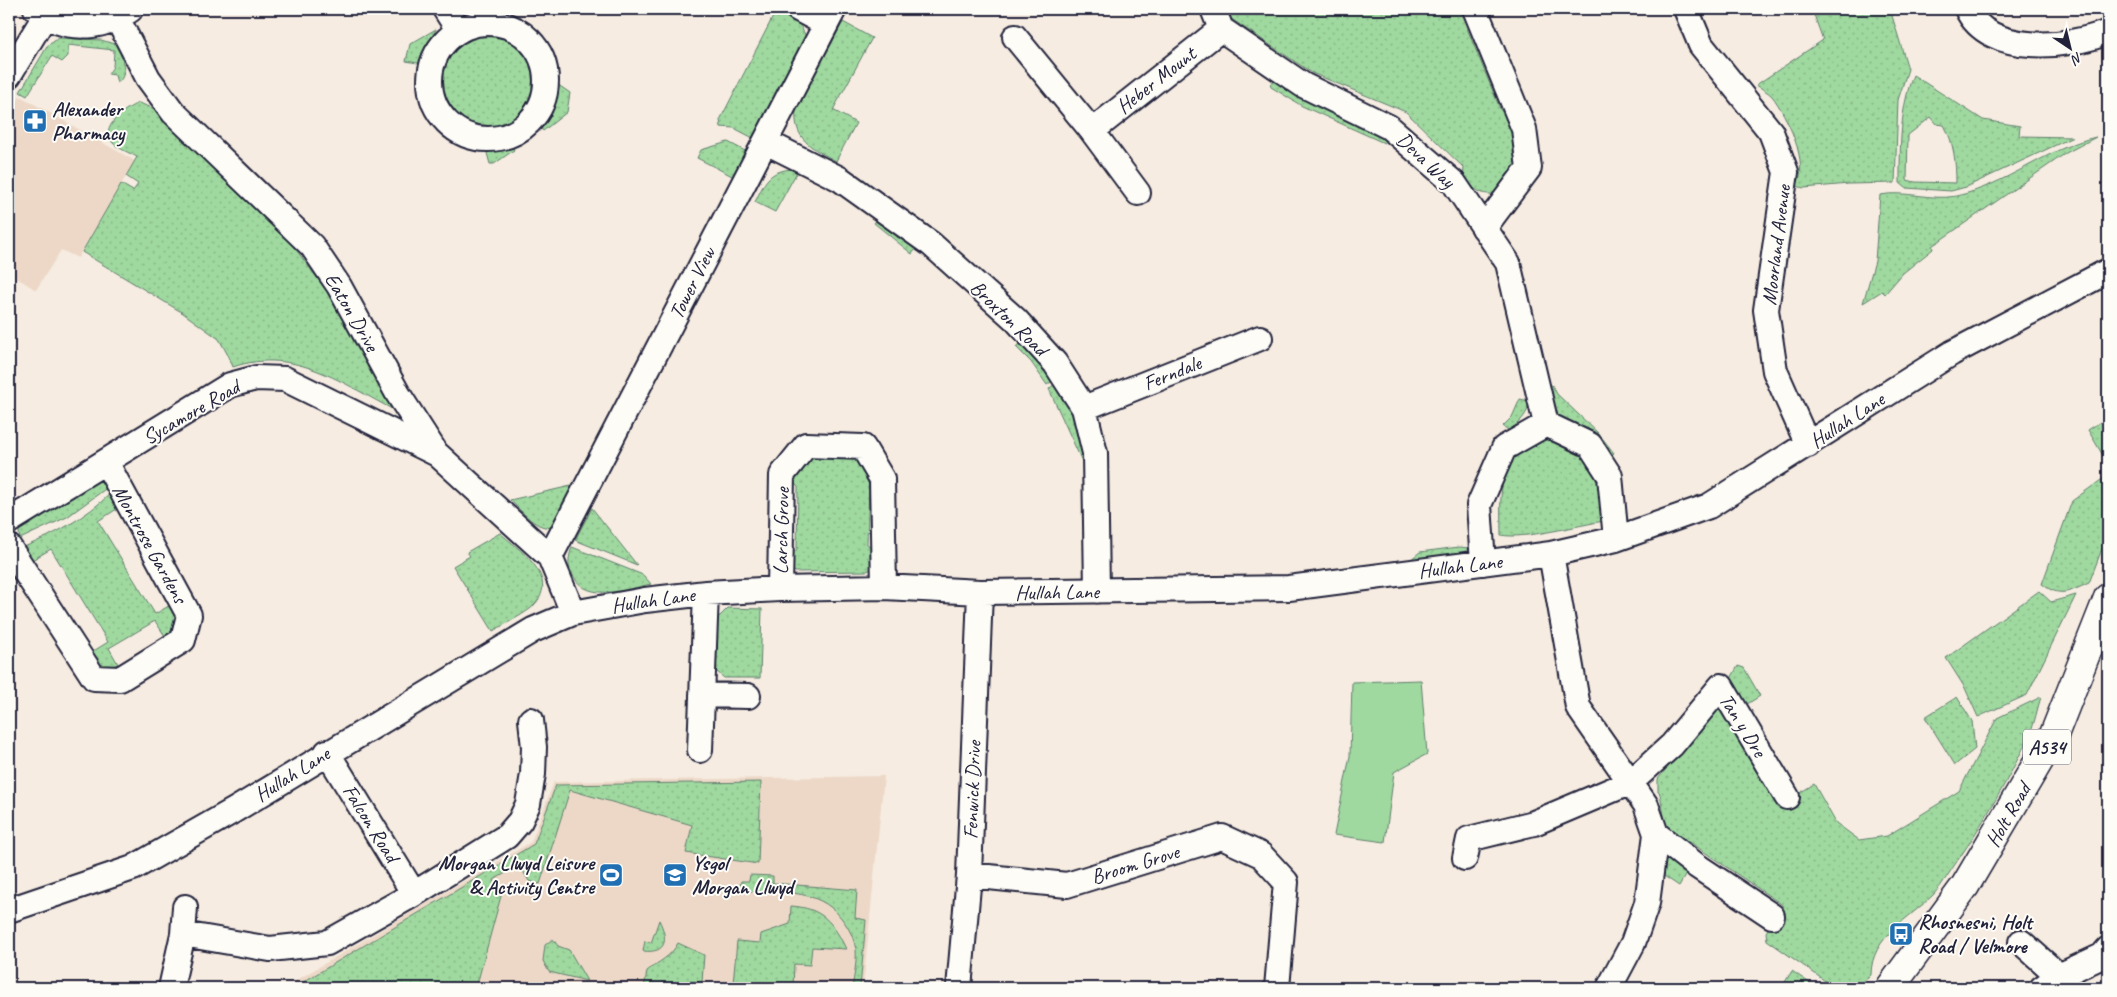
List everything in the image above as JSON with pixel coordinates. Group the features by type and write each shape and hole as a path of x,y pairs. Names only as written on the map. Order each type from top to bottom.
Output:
{"main road":[{"name":"Holt Road","path":"1890,988 1965,886 2053,737 2108,598"}],"street":[{"path":"444,9 459,30"},
{"path":"798,9 830,16"},
{"path":"1475,9 1524,128 1529,168 1484,228"},
{"name":"Moorland Avenue","path":"1686,9 1701,45 1771,132 1786,172 1766,310 1775,371 1808,445"},
{"path":"1967,9 1984,31 2003,40 2032,44 2062,43 2108,32"},
{"path":"9,75 40,12 68,25 93,26 124,14"},
{"name":"Eaton Drive","path":"124,14 148,78 174,112 312,246 339,286 398,394 436,453 550,556 573,613"},
{"name":"Tower View","path":"550,556 830,16"},
{"name":"Deva Way","path":"1217,19 1303,85 1389,127 1454,183 1508,263 1546,424"},
{"name":"Heber Mount","path":"1092,131 1217,19"},
{"path":"497,23 516,29 532,41 542,58 547,77 545,96 536,114 523,128 506,136 487,139 469,136 452,127 440,113 432,96 430,77 435,58 445,42 459,30 478,24 497,23"},
{"path":"1015,37 1092,131 1138,193"},
{"name":"Broxton Road","path":"766,142 840,179 931,244 1016,320 1054,362 1084,408 1095,453 1097,591"},
{"name":"Hullah Lane","path":"9,910 133,868 233,811 327,752 533,630 573,613 645,600 706,593 780,588 884,587 980,592 1289,588 1551,554 1616,539 1710,506 1952,352 2108,271"},
{"name":"Ferndale","path":"1084,408 1260,338"},
{"name":"Sycamore Road","path":"9,521 230,385 256,378 285,378 436,453"},
{"path":"1483,563 1479,505 1504,448 1546,424 1590,445 1610,476 1616,539"},
{"name":"Larch Grove","path":"780,588 782,475 806,444 863,447 882,479 884,587"},
{"name":"Montrose Gardens","path":"9,547 94,678 120,679 184,640 189,615 106,462"},
{"path":"1551,554 1578,706 1646,805 1656,834 1647,903 1633,943 1609,988"},
{"name":"Fenwick Drive","path":"959,988 969,875 980,592"},
{"path":"700,750 706,593"},
{"name":"Tan y Dre","path":"1464,841 1534,823 1631,782 1672,745 1720,686 1788,797"},
{"path":"702,695 748,696"},
{"path":"182,934 270,949 328,943 414,894 507,836 520,821 528,804 533,774 544,746 531,720"},
{"name":"Falcon Road","path":"327,752 414,894"},
{"path":"1656,834 1697,866 1772,916"},
{"name":"Broom Grove","path":"969,875 1067,885 1222,837 1262,855 1286,882 1277,988"},
{"path":"171,988 186,907"},
{"path":"2021,942 2050,982 2102,956 2108,949"}],"shaded area":[{"path":"20,96 135,161 78,258 61,250 36,290 9,273 9,116"},
{"name":"Ysgol Morgan Llwyd","path":"884,776 863,988 293,988 295,981 531,842 554,782"}],"green space":[{"path":"777,9 792,15 807,39 755,139 734,128 721,127 720,120"},
{"path":"1227,9 1459,9 1501,111 1516,120 1518,162 1500,192 1489,194 1480,192 1463,179 1464,168 1406,112 1312,73 1230,18"},
{"path":"1812,9 1890,9 1908,69 1898,100 1895,183 1849,184 1804,188 1796,186 1800,177 1801,166 1799,153 1790,127 1772,96 1756,85 1823,40"},
{"path":"843,22 872,38 833,110 856,123 836,161 812,147 801,136 796,120 796,109"},
{"path":"436,29 423,56 423,64 406,61 410,44"},
{"path":"489,34 507,37 522,48 533,63 536,81 533,99 522,114 507,125 489,128 471,125 456,114 445,99 442,81 445,63 456,48 471,37"},
{"path":"59,38 101,40 118,45 124,66 121,80 117,83 115,75 108,74 113,67 114,50 68,45 68,56 62,62 52,56 27,96 20,92 48,45"},
{"path":"1913,75 1983,120 2020,126 2019,136 2073,137 1966,187 1951,191 1906,188 1900,183 1900,156 1903,115","holes":["1931,117 1937,124 1944,125 1950,139 1955,160 1956,183 1915,182 1907,180 1908,135"]},
{"path":"1274,81 1386,139 1384,143 1302,106 1271,87 1270,84"},
{"path":"557,84 570,93 567,112 543,131 539,126 549,112"},
{"path":"139,103 155,109 277,228 297,251 335,302 396,411 318,371 298,365 277,361 256,362 233,367 219,339 183,313 82,252 121,184 133,191 138,184 126,176 137,157 113,143 108,131 115,119 133,105"},
{"path":"2096,137 2066,153 1932,246 1933,249 1903,273 1885,294 1882,291 1863,303 1875,261 1880,195 1956,196 1992,184 2061,149"},
{"path":"728,142 749,153 736,178 697,158 701,150"},
{"path":"511,144 514,150 494,164 490,164 485,146"},
{"path":"791,169 798,170 775,212 755,202 764,184 772,175"},
{"path":"878,217 919,245 912,254 874,223"},
{"path":"1023,339 1056,378 1047,385 1031,362 1016,347"},
{"path":"1059,380 1078,410 1085,468 1049,389"},
{"path":"1552,385 1557,394 1599,434 1614,453 1612,455 1597,436 1588,429 1561,419 1554,410 1548,386"},
{"path":"1520,399 1529,401 1529,406 1523,418 1509,431 1503,426 1512,417"},
{"path":"2108,417 2108,464 2088,430"},
{"path":"1541,440 1565,444 1582,454 1593,471 1597,482 1604,521 1537,534 1501,535 1502,488 1508,466 1514,456 1523,448"},
{"path":"856,454 868,466 865,477 869,485 867,544 876,551 872,569 867,571 795,572 790,567 789,554 796,551 797,547 798,487 791,480 810,455 818,459 834,455 850,459"},
{"path":"2108,475 2108,533 2089,583 2070,591 2054,591 2042,584 2072,501"},
{"path":"94,479 103,481 108,487 67,517 20,539 21,524"},
{"path":"584,483 555,527 542,526 530,520 510,500"},
{"path":"111,493 120,507 98,521 155,614 172,604 177,612 176,627 165,636 155,621 109,648 118,664 106,668 99,665 92,652 108,642 51,549 32,560 24,547 70,524"},
{"path":"592,508 637,565 575,540"},
{"path":"500,533 528,557 536,567 543,587 539,598 530,609 493,631 453,566 470,556 467,552"},
{"path":"572,547 643,575 651,584 620,591 598,592 589,590 580,585 570,569 569,559"},
{"path":"1459,547 1469,548 1461,554 1410,560 1420,552"},
{"path":"2039,591 2051,602 2076,595 2027,695 1978,717 1965,688 1946,658"},
{"path":"728,608 762,609 760,678 724,678 715,670 713,664 714,617 720,616"},
{"path":"1738,666 1744,668 1760,696 1744,706 1729,682"},
{"path":"1421,680 1427,754 1394,772 1385,842 1334,835 1350,756 1352,682"},
{"path":"1957,697 1972,721 1975,749 1955,765 1925,717"},
{"path":"2041,697 2032,729 2023,750 1997,798 1968,845 1934,894 1893,929 1877,949 1871,975 1864,981 1854,985 1835,988 1767,940 1766,932 1784,906 1666,826 1658,792 1658,779 1670,764 1667,760 1716,706 1723,705 1782,804 1814,784 1836,823 1859,840 1887,836 1959,791 1997,718"},
{"path":"761,782 758,864 686,853 692,825 570,790 540,884 529,881 519,865 494,880 501,896 476,988 298,988 298,985 534,844 556,785"},
{"path":"1666,854 1689,869 1679,886 1664,876"},
{"path":"750,875 773,876 773,883 857,890 855,918 866,920 860,988 852,988 856,955 853,937 845,922 832,908 821,901 795,893 739,891 741,881 749,881"},
{"path":"791,906 802,907 819,913 831,924 846,949 812,947 810,965 794,964 793,988 733,984 737,941 760,943 761,934 790,924"},
{"path":"659,920 664,933 664,943 657,950 643,951 645,941 651,943"},
{"path":"553,939 558,946 569,950 587,981 549,972 543,961 545,945"},
{"path":"678,943 704,955 702,982 687,981 687,988 644,988 647,971 668,955"},
{"path":"1792,971 1817,988 1795,988 1785,982"}],"place":[{"name":"Alexander Pharmacy","path":"35,121"},
{"name":"Morgan Llwyd Leisure & Activity Centre","path":"611,875"},
{"name":"Ysgol Morgan Llwyd","path":"675,875"},
{"name":"Rhosnesni, Holt Road / Velmore","path":"1901,934"}]}
